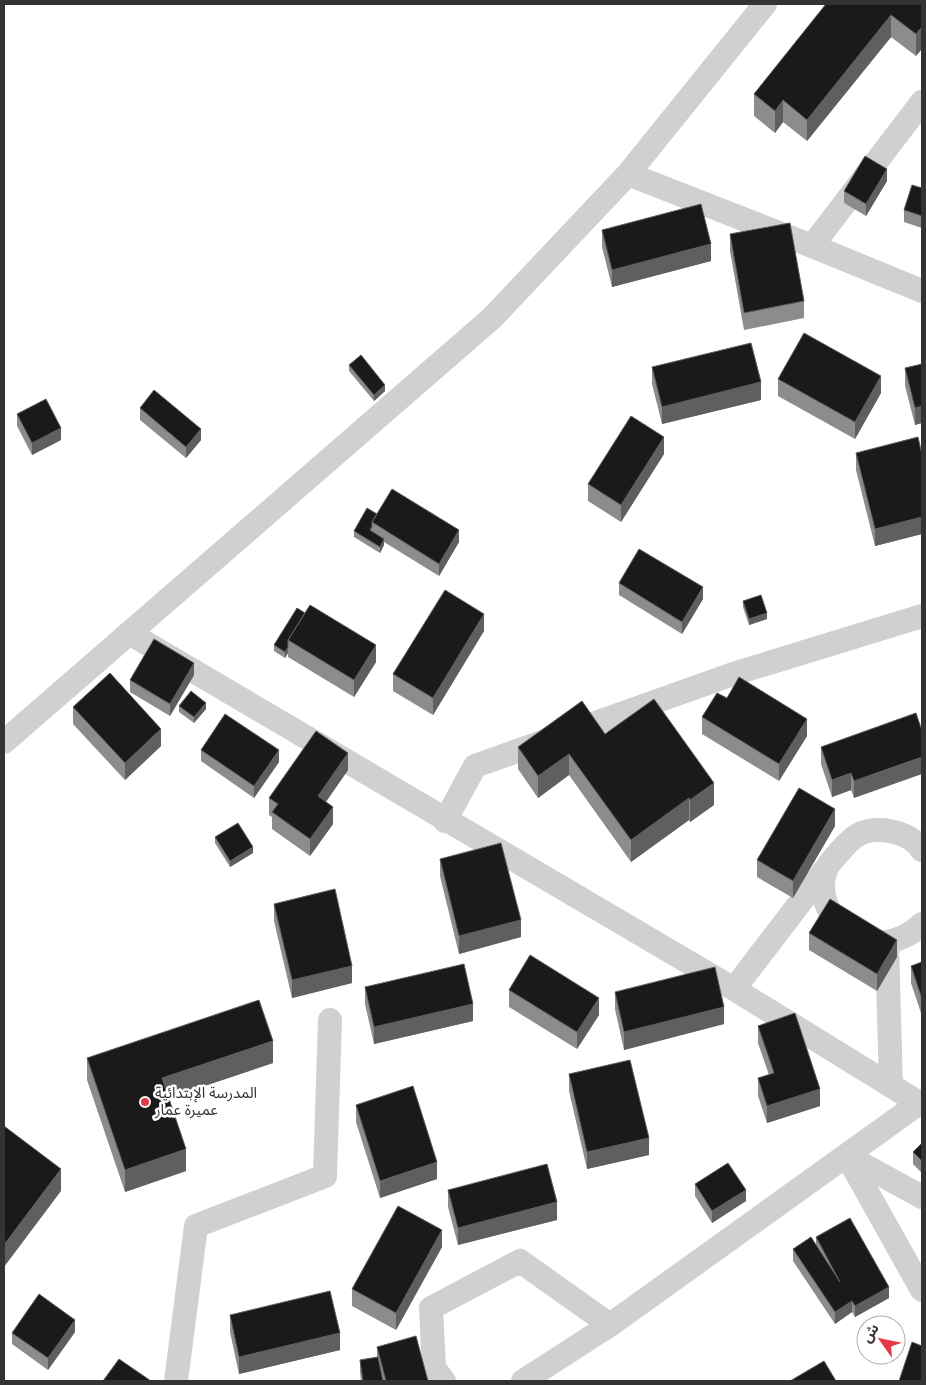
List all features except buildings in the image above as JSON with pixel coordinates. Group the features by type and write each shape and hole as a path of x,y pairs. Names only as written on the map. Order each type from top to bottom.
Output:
{"street":[{"path":"4,742 492,318 628,174 766,4"},
{"path":"812,246 922,102"},
{"path":"628,174 922,291"},
{"path":"445,820 476,766 733,674 922,616"},
{"path":"129,633 734,989 891,1086 921,1102 610,1325 523,1381"},
{"path":"734,989 853,836 872,830 886,830 904,835 922,850"},
{"path":"826,869 823,888 824,898 831,917 844,932 867,942 887,943 906,937 922,924"},
{"path":"887,943 891,1086"},
{"path":"176,1381 196,1226 326,1176 330,1020"},
{"path":"847,1156 922,1197"},
{"path":"847,1156 922,1290"},
{"path":"444,1381 434,1368 431,1308 520,1262 610,1325"}],"place":[{"name":"المدرسة الإبتدائية عميرة عمار","path":"145,1102"}]}
